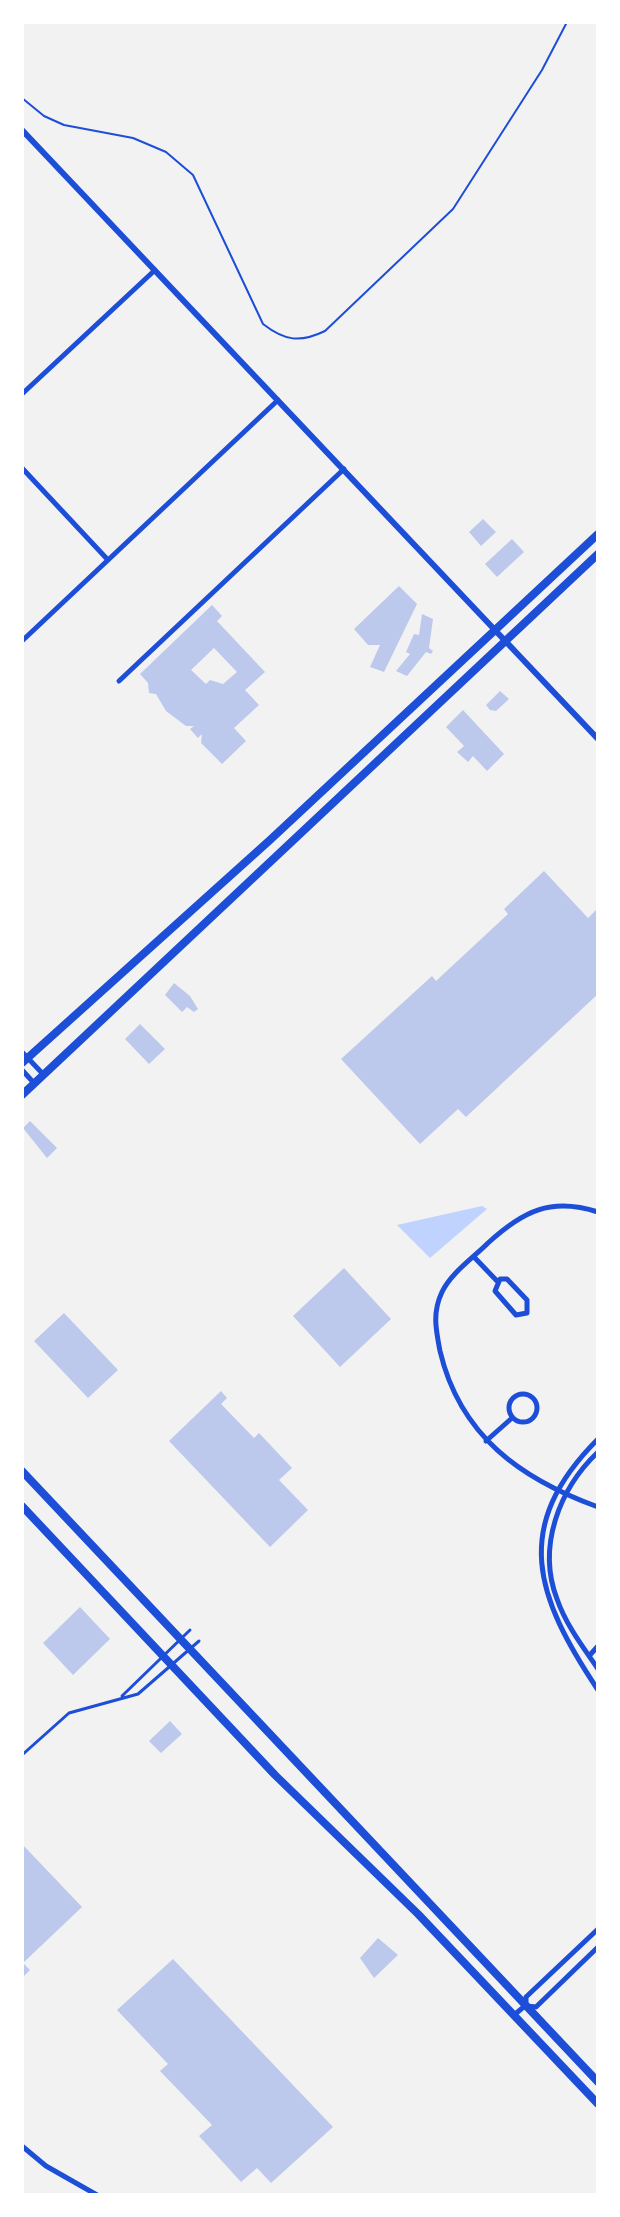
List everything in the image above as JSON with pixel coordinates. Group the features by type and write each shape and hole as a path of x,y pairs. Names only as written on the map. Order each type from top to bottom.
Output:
{"main road":[{"path":"24,1057 270,840 598,534"},
{"path":"22,1095 598,554"},
{"path":"22,1471 598,2082"},
{"path":"22,1506 275,1775 418,1914 598,2104"}],"street":[{"path":"22,130 598,739"},
{"path":"22,394 155,270"},
{"path":"22,641 278,399"},
{"path":"22,468 108,560"},
{"path":"119,681 344,469"},
{"path":"24,1057 44,1074"},
{"path":"22,1070 34,1083"},
{"path":"598,1212 570,1204 540,1209 512,1221 443,1289 434,1323 449,1381 460,1404 486,1441 555,1492 598,1507"},
{"path":"474,1257 497,1281"},
{"path":"507,1279 527,1300 527,1313 513,1312 495,1291 497,1281 507,1279"},
{"path":"523,1393 533,1398 537,1408 532,1419 522,1422 512,1418 508,1407 513,1397 523,1393"},
{"path":"486,1441 512,1418"},
{"path":"598,1439 579,1458 555,1492 544,1523 543,1574 546,1599 598,1690"},
{"path":"598,1452 580,1469 563,1495 553,1527 552,1581 568,1622 598,1669"},
{"path":"589,1656 598,1646"},
{"path":"526,2005 526,1997 598,1929"},
{"path":"526,2005 536,2007 598,1947"},
{"path":"514,2015 526,2005"},
{"path":"22,2146 46,2166 97,2195"}],"lane":[{"path":"122,1696 190,1630"},
{"path":"22,1755 69,1713 138,1694 199,1641"}],"path":[{"path":"22,98 44,116 64,125 133,138 166,152 193,175 263,324 278,336 308,339 325,331 453,209 542,70 567,22"}],"water":[{"path":"482,1206 487,1209 430,1258 397,1225"}],"building":[{"path":"483,519 496,532 481,546 469,532"},
{"path":"512,539 524,552 497,577 485,564"},
{"path":"399,586 417,604 384,672 370,667 380,645 368,645 354,629"},
{"path":"212,605 222,616 217,621 265,672 245,690 259,705 234,728 246,741 222,764 201,743 202,734 198,738 190,729 194,726 186,726 166,711 156,694 149,693 148,683 140,674","holes":["214,648 237,672 223,684 210,680 206,684 191,670"]},
{"path":"422,614 433,619 429,648 433,651 431,654 426,652 407,676 396,671 410,654 406,652 414,634 419,635"},
{"path":"500,691 509,699 496,711 490,710 486,705"},
{"path":"463,710 504,754 487,771 473,756 468,762 457,752 464,746 446,727"},
{"path":"544,871 588,918 598,908 598,994 466,1117 458,1109 420,1144 341,1059 432,976 436,981 508,914 504,909"},
{"path":"174,983 190,996 198,1009 194,1012 187,1007 182,1012 165,995"},
{"path":"140,1024 165,1049 149,1064 125,1039"},
{"path":"30,1121 57,1148 47,1158 23,1128"},
{"path":"344,1268 391,1319 340,1367 293,1316"},
{"path":"64,1313 118,1370 88,1398 34,1341"},
{"path":"221,1391 227,1398 221,1404 254,1438 259,1433 292,1468 279,1480 308,1510 270,1547 169,1441"},
{"path":"80,1607 110,1639 73,1675 43,1643"},
{"path":"170,1721 182,1734 161,1753 149,1741"},
{"path":"22,1844 82,1907 23,1963 30,1970 22,1978"},
{"path":"378,1938 398,1955 374,1978 360,1958"},
{"path":"173,1959 333,2127 271,2183 257,2168 241,2182 199,2136 212,2125 160,2071 168,2064 117,2010"}]}
